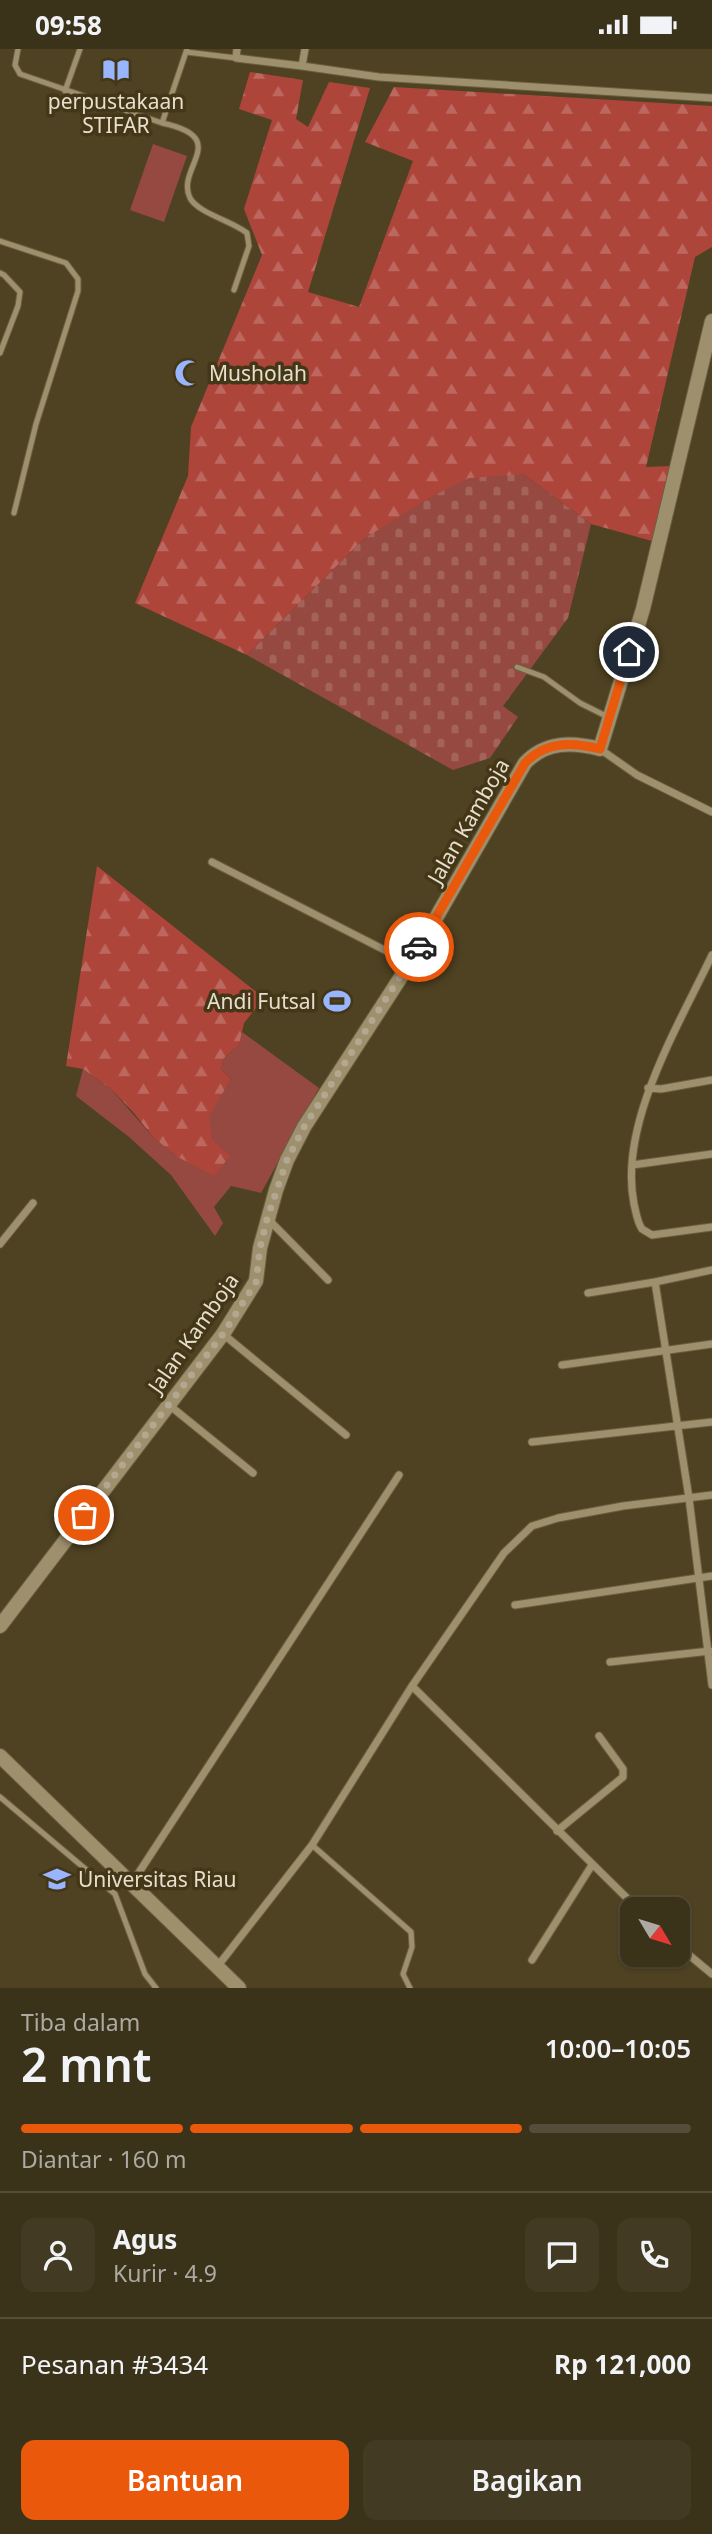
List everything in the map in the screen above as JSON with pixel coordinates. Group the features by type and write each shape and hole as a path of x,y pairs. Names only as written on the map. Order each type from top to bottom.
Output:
{"street":[{"path":"237,49 236,58 379,77 712,98"},
{"path":"302,66 305,49"},
{"path":"712,321 643,609 600,749 637,775 712,812"},
{"name":"Jalan Kamboja","path":"0,1626 223,1334 256,1282 267,1219 287,1160 304,1127 410,963 525,763 547,746 578,743 600,749"},
{"path":"212,862 410,963"},
{"path":"712,955 649,1088 632,1156 633,1196 642,1229 652,1235 712,1227"},
{"path":"649,1088 661,1089 712,1080"},
{"path":"632,1165 712,1154"},
{"path":"0,1244 33,1203"},
{"path":"267,1219 328,1280"},
{"path":"588,1293 712,1270"},
{"path":"655,1282 689,1498 710,1651 712,1685"},
{"path":"223,1334 346,1435"},
{"path":"562,1365 712,1344"},
{"path":"169,1405 253,1473"},
{"path":"532,1443 712,1422"},
{"path":"132,1883 399,1475"},
{"path":"217,1967 312,1845 412,1686 504,1553 532,1526 558,1518 623,1506 712,1495"},
{"path":"515,1605 712,1576"},
{"path":"610,1663 710,1651"},
{"path":"412,1686 625,1897"},
{"path":"557,1831 623,1777 623,1769 599,1736"},
{"path":"0,1755 239,1988"},
{"path":"532,1961 592,1865"},
{"path":"690,1956 712,1974"}],"lane":[{"path":"18,49 15,65 20,74 162,123 182,127 197,142 198,157 187,188 193,202 247,233 249,246 234,290"},
{"path":"65,91 80,49"},
{"path":"162,123 186,50 236,58"},
{"path":"0,241 66,263 78,279 78,291 36,424 14,513"},
{"path":"0,273 20,292 18,306 0,353"},
{"path":"517,667 544,677 580,703 608,717"},
{"path":"0,1797 115,1894 145,1975 156,1988"},
{"path":"312,1845 411,1932 412,1947 403,1974 410,1988"}],"green space":[{"path":"250,72 303,80 296,119 308,127 329,82 370,88 308,292 359,307 413,161 365,142 394,87 712,106 712,247 695,257 646,467 672,466 652,541 591,524 523,474 365,538 247,655 135,603 188,476 191,427 262,255 244,209 272,120 239,109"},
{"path":"153,144 187,156 164,222 130,210"},
{"path":"523,474 591,524 568,618 503,706 518,717 490,758 453,770 247,655 365,538 429,498 469,478"},
{"path":"97,866 264,998 244,1023 239,1045 224,1058 221,1069 231,1079 209,1116 213,1141 230,1156 214,1176 176,1156 153,1137 111,1089 83,1069 66,1066"},
{"path":"242,1032 319,1088 261,1193 231,1186 214,1207 223,1223 215,1236 171,1175 129,1137 76,1096 83,1069 111,1089 153,1137 176,1156 213,1141 208,1115 231,1079 221,1069 224,1058 239,1045"}],"way so far":[{"path":"84,1515 223,1334 256,1282 267,1219 287,1160 304,1127 419,947"}],"place":[{"name":"perpustakaan STIFAR","path":"116,70"},
{"name":"Musholah","path":"188,373"},
{"name":"Andi Futsal","path":"337,1001"},
{"name":"Universitas Riau","path":"57,1879"}],"route":[{"path":"419,947 525,763 547,746 578,743 600,749 629,652"}]}
